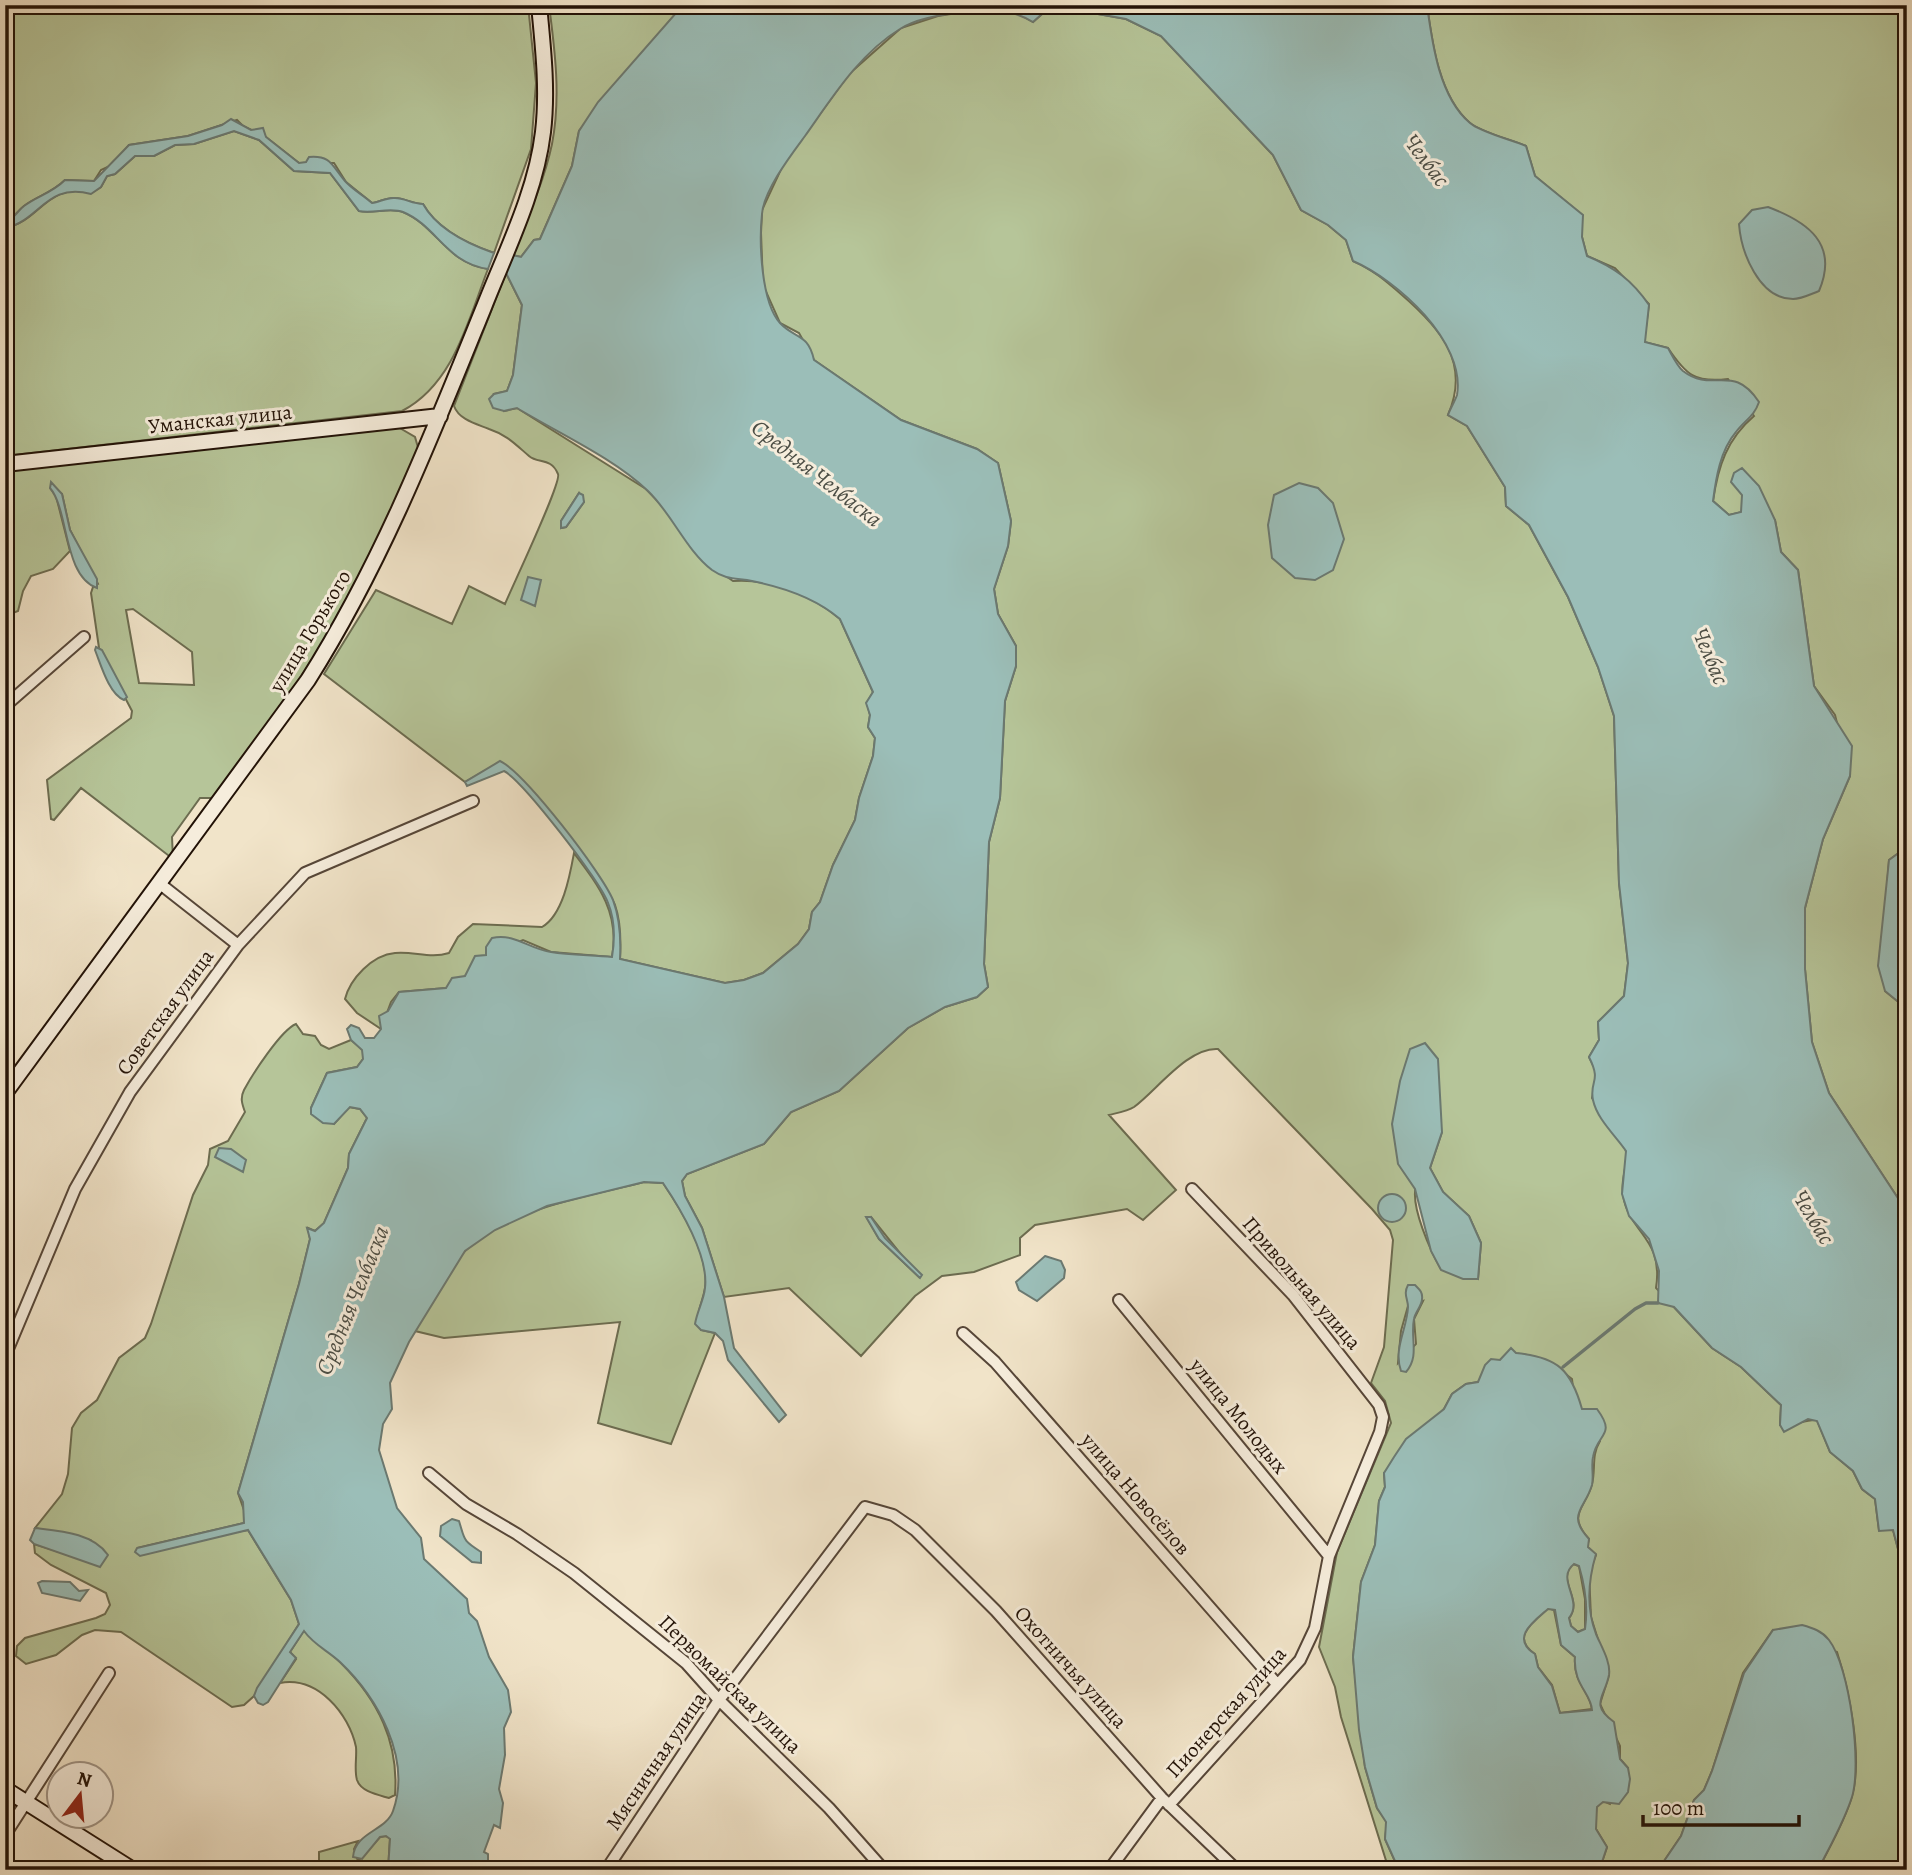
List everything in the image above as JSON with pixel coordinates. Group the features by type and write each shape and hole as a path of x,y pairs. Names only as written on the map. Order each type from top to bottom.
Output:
{"main road":[{"name":"улица Горького","path":"5,1093 290,706 338,632 389,533 498,272 537,164 543,132 544,87 539,5"},
{"name":"Уманская улица","path":"5,464 440,416"},
{"path":"5,1789 132,1870"}],"street":[{"path":"5,706 83,637"},
{"name":"Советская улица","path":"5,1356 75,1188 130,1092 238,945 305,873 473,801"},
{"path":"159,883 238,945"},
{"name":"Привольная улица","path":"1192,1189 1293,1295 1379,1405"},
{"name":"улица Молодых","path":"1119,1300 1329,1556"},
{"name":"улица Новосёлов","path":"963,1333 995,1363 1277,1685"},
{"name":"Пионерская улица","path":"1109,1870 1166,1801 1277,1685 1310,1645 1329,1556 1383,1425 1379,1405"},
{"name":"Первомайская улица","path":"429,1473 466,1504 562,1565 645,1628 704,1680 719,1700 829,1808 884,1870"},
{"name":"Мясничная улица","path":"606,1870 719,1700 865,1507"},
{"name":"Охотничья улица","path":"865,1507 893,1515 924,1539 996,1611 1166,1801 1237,1870"},
{"path":"5,1835 109,1673"}],"green space":[{"path":"5,5 528,5 536,83 531,149 494,253 445,228 423,204 399,198 372,203 346,182 334,163 299,163 266,137 243,126 237,120 188,136 129,145 112,165 101,170 94,181 65,180 5,220"},
{"path":"549,5 683,5 579,131 572,166 540,239 534,240 521,257 512,255 535,200 555,127 556,74"},
{"path":"1427,5 1907,5 1907,847 1889,860 1884,925 1885,991 1907,1009 1907,1212 1829,1093 1812,1042 1805,969 1805,908 1823,839 1850,776 1835,715 1814,686 1798,570 1781,552 1775,520 1742,495 1742,512 1729,515 1713,501 1725,454 1737,434 1754,416 1728,379 1707,380 1692,375 1680,365 1668,348 1644,342 1649,304 1615,268 1587,256 1582,237 1582,215 1535,176 1526,146 1481,130 1459,112 1439,68"},
{"path":"982,9 1012,10 1033,22 1042,14 1070,9 1126,19 1161,36 1273,155 1301,210 1328,225 1346,240 1353,261 1379,276 1416,307 1439,333 1448,348 1454,362 1456,379 1448,415 1467,426 1505,487 1506,506 1529,525 1568,597 1598,667 1614,716 1619,883 1628,963 1624,996 1598,1022 1599,1040 1589,1057 1597,1073 1592,1098 1625,1147 1623,1195 1626,1208 1651,1246 1655,1257 1656,1288 1712,1348 1741,1367 1781,1405 1780,1425 1817,1420 1830,1452 1853,1471 1862,1489 1875,1499 1879,1530 1893,1530 1898,1549 1907,1557 1907,1870 1818,1870 1852,1796 1856,1763 1850,1704 1837,1652 1773,1630 1743,1673 1704,1790 1694,1800 1681,1836 1658,1870 1640,1870 1638,1866 1628,1863 1608,1869 1601,1865 1607,1847 1596,1829 1596,1807 1603,1801 1610,1804 1628,1768 1620,1759 1620,1746 1600,1704 1609,1675 1591,1617 1589,1573 1596,1555 1587,1547 1589,1539 1582,1530 1578,1517 1592,1484 1600,1441 1578,1403 1572,1379 1542,1360 1507,1353 1478,1382 1466,1384 1452,1394 1444,1409 1384,1473 1385,1487 1379,1501 1375,1545 1361,1582 1353,1657 1365,1767 1377,1808 1387,1822 1385,1839 1399,1870 1389,1870 1341,1717 1335,1687 1319,1647 1337,1552 1391,1423 1385,1401 1371,1383 1384,1347 1393,1240 1390,1230 1372,1209 1218,1049 1195,1055 1134,1107 1109,1115 1176,1190 1143,1220 1127,1209 1035,1225 1020,1238 1020,1255 974,1272 942,1276 915,1296 861,1356 789,1288 724,1297 702,1228 685,1196 682,1181 687,1174 764,1144 791,1112 839,1091 908,1028 945,1007 977,997 988,987 984,964 989,842 1000,798 1005,701 1016,666 1016,646 998,614 994,589 1008,546 1011,521 998,463 977,449 901,420 814,360 799,333 780,323 763,285 762,210 783,165 849,74 901,28 938,16","holes":["1442,1132 1430,1168 1443,1192 1469,1216 1481,1243 1478,1279 1441,1269 1427,1241 1416,1205 1416,1186","871,1217 920,1278 879,1239 867,1218","1423,1301 1414,1319 1416,1344 1398,1363 1401,1331 1408,1306"]},
{"path":"234,131 259,140 294,171 330,173 359,211 403,212 425,226 462,260 488,269 466,329 447,368 435,385 402,411 5,456 5,228 27,218 54,197 76,191 91,193 101,187 107,176 115,174 135,156 154,156 175,145 194,144"},
{"path":"506,273 522,305 513,375 507,391 494,394 504,411 517,408 646,489 669,513 699,557 733,581 761,582 790,590 817,603 840,619 873,692 867,703 870,715 868,727 875,738 873,756 859,798 855,820 833,865 820,902 812,912 809,929 798,944 763,973 725,983 620,959 615,905 562,829 511,770 500,762 465,782 324,674 376,590 452,624 469,586 505,604 545,514 558,474 552,465 533,458 506,437 464,418 454,406","holes":["579,493 584,502 566,527 561,528 561,521"]},
{"path":"398,427 415,437 419,451 372,552 332,626 294,688 214,798 200,798 172,837 173,859 81,788 54,820 51,819 47,780 131,718 132,711 99,648 91,593 93,587 98,584 70,530 62,494 50,488 56,496 70,551 53,569 31,576 23,591 18,611 13,613 5,609 5,471","holes":["133,609 192,652 194,685 139,683 126,610"]},
{"path":"574,853 592,877 610,913 614,941 612,957 551,952 523,940 486,955 465,976 446,988 399,992 391,1002 381,1029 357,1013 345,999 363,969 386,955 449,953 458,937 473,924 542,927 560,904 568,883"},
{"path":"296,1024 303,1034 315,1036 321,1045 329,1049 351,1040 363,1050 363,1059 357,1067 327,1073 311,1108 334,1124 349,1107 360,1109 367,1118 349,1154 348,1168 324,1223 315,1231 308,1228 310,1239 299,1284 238,1493 246,1516 244,1523 137,1548 248,1530 291,1600 299,1624 254,1696 244,1705 232,1707 121,1632 95,1630 82,1635 56,1655 26,1664 16,1656 17,1646 25,1638 96,1618 105,1614 110,1605 106,1593 51,1565 35,1553 34,1544 76,1557 90,1540 35,1528 62,1494 68,1474 72,1428 81,1413 97,1400 119,1358 145,1338 193,1195 208,1165 210,1149 228,1141 245,1112 242,1098 248,1083 275,1044"},
{"path":"644,1182 663,1183 692,1233 705,1275 699,1323 701,1330 715,1333 671,1444 598,1423 620,1322 444,1338 415,1331 458,1258 485,1235 505,1223 550,1205"},
{"path":"1573,1564 1579,1566 1585,1599 1585,1629 1578,1632 1571,1626 1569,1618 1573,1604 1567,1577"},
{"path":"1548,1608 1554,1610 1561,1645 1575,1657 1579,1681 1592,1709 1560,1713 1552,1685 1538,1667 1535,1654 1524,1642 1526,1630"},
{"path":"304,1630 354,1677 375,1707 383,1723 393,1757 395,1795 389,1798 366,1790 359,1784 356,1747 352,1734 347,1722 330,1700 307,1685 280,1683 296,1659 290,1652"},
{"path":"380,1837 390,1838 388,1870 319,1870 319,1852 358,1841 354,1849 358,1861"}],"water":[{"path":"683,5 1427,5 1439,68 1459,112 1470,123 1488,133 1526,146 1535,176 1583,215 1582,237 1587,256 1622,275 1649,305 1645,342 1668,348 1681,369 1694,377 1731,381 1750,390 1759,402 1755,411 1731,439 1722,456 1713,501 1729,515 1741,512 1742,495 1731,482 1734,473 1742,468 1759,486 1775,520 1781,552 1798,570 1814,686 1852,746 1850,776 1823,839 1805,908 1805,969 1812,1042 1829,1093 1907,1212 1907,1557 1898,1549 1893,1530 1879,1531 1875,1499 1862,1489 1853,1471 1830,1452 1817,1421 1808,1419 1784,1432 1780,1425 1781,1405 1741,1367 1712,1348 1674,1307 1658,1303 1659,1271 1649,1239 1629,1216 1622,1194 1626,1151 1595,1107 1592,1093 1595,1072 1589,1057 1599,1040 1598,1022 1624,996 1628,963 1619,883 1614,716 1598,667 1568,597 1529,525 1506,506 1505,487 1467,426 1448,415 1457,395 1457,375 1451,354 1440,334 1425,315 1389,282 1353,261 1346,240 1328,225 1301,210 1273,155 1161,36 1126,19 1070,9 1042,14 1033,22 1007,11 989,9 938,16 907,25 885,39 859,64 836,92 786,163 768,194 762,214 761,255 765,287 774,313 780,323 805,341 814,360 901,420 977,449 998,463 1011,521 1008,546 994,589 998,614 1016,646 1016,666 1005,701 1000,798 989,842 984,964 988,987 977,997 945,1007 908,1028 839,1091 791,1112 764,1144 687,1174 682,1181 685,1196 702,1228 724,1297 734,1348 786,1415 779,1422 728,1360 723,1341 715,1333 701,1330 695,1324 705,1288 703,1262 685,1219 663,1183 644,1182 547,1206 495,1230 465,1251 409,1342 390,1383 392,1409 383,1424 379,1450 397,1508 421,1538 424,1559 467,1599 469,1613 477,1621 489,1657 508,1690 511,1712 504,1728 505,1755 499,1789 503,1803 500,1828 494,1825 484,1852 488,1854 488,1870 388,1870 390,1839 386,1836 380,1837 362,1859 353,1857 359,1842 389,1818 398,1791 394,1750 378,1711 367,1693 340,1662 304,1631 290,1652 296,1658 268,1702 263,1705 258,1703 254,1696 257,1688 299,1624 291,1600 248,1530 140,1556 135,1552 137,1548 244,1523 243,1502 238,1493 299,1284 310,1239 307,1228 315,1231 324,1223 348,1168 349,1154 367,1118 360,1109 350,1107 334,1124 323,1123 311,1114 311,1108 327,1073 357,1067 363,1059 362,1050 351,1040 347,1029 351,1025 359,1028 365,1038 374,1038 381,1029 379,1016 388,1011 399,992 446,988 452,978 465,976 475,956 486,955 486,947 492,938 515,939 551,952 612,957 614,930 608,903 577,855 527,793 504,771 467,786 465,782 500,761 512,769 544,803 606,887 617,915 620,959 725,983 763,973 798,944 809,929 812,912 820,902 833,865 855,820 859,798 873,756 875,738 868,727 870,715 866,703 873,692 840,619 821,605 787,590 727,577 712,570 694,552 657,500 634,479 602,457 517,408 504,411 493,408 489,399 494,394 507,391 513,375 522,305 506,273 512,255 521,257 534,240 540,239 572,166 579,131 598,102"},
{"path":"231,119 251,130 263,128 266,137 299,163 306,162 309,157 327,160 348,184 372,203 399,198 423,204 445,228 494,253 488,269 462,260 425,226 403,212 359,211 330,173 294,171 259,140 234,131 194,144 175,145 154,156 135,156 115,174 107,176 101,187 91,194 64,193 17,224 5,228 5,220 65,180 94,181 129,145 188,136 222,125"},
{"path":"1768,207 1796,220 1816,237 1825,260 1819,291 1796,299 1781,297 1770,291 1754,272 1744,248 1739,224 1752,210"},
{"path":"51,482 62,494 70,530 97,579 97,588 86,581 72,557 61,511 50,488"},
{"path":"1299,483 1318,488 1333,503 1344,539 1333,570 1315,580 1295,578 1272,558 1268,525 1274,495"},
{"path":"579,493 583,495 584,502 566,527 561,528 561,521"},
{"path":"528,577 541,580 535,606 521,600"},
{"path":"96,647 102,650 127,697 124,700 110,685"},
{"path":"1907,847 1907,1009 1885,991 1878,966 1889,860"},
{"path":"1425,1043 1438,1059 1442,1132 1430,1168 1443,1192 1469,1216 1481,1243 1478,1279 1463,1279 1441,1270 1431,1251 1415,1189 1398,1164 1392,1124 1400,1081 1410,1049"},
{"path":"219,1148 231,1149 246,1160 243,1172 215,1157"},
{"path":"1392,1194 1402,1198 1406,1208 1402,1218 1392,1222 1382,1218 1378,1208 1382,1198"},
{"path":"866,1217 871,1217 885,1238 922,1275 920,1278 879,1239"},
{"path":"1045,1256 1061,1261 1065,1270 1064,1278 1037,1301 1019,1290 1016,1282"},
{"path":"1408,1285 1415,1285 1422,1297 1413,1326 1413,1360 1406,1372 1401,1371 1399,1355 1407,1315"},
{"path":"1511,1348 1516,1353 1552,1362 1561,1368 1573,1384 1582,1409 1597,1409 1605,1425 1606,1430 1593,1457 1592,1485 1578,1517 1582,1530 1589,1539 1588,1547 1596,1554 1591,1574 1589,1604 1609,1670 1600,1705 1606,1716 1614,1722 1620,1759 1628,1768 1630,1779 1628,1792 1619,1804 1603,1802 1597,1807 1596,1829 1607,1847 1601,1865 1608,1869 1628,1863 1638,1866 1640,1870 1399,1870 1385,1839 1386,1822 1377,1808 1365,1767 1353,1657 1361,1582 1375,1545 1379,1501 1385,1487 1384,1473 1406,1439 1444,1409 1452,1394 1466,1384 1478,1382 1485,1365 1491,1359 1500,1360","holes":["1574,1564 1579,1566 1586,1606 1585,1629 1578,1632 1571,1626 1569,1618 1573,1604 1567,1576","1548,1609 1555,1610 1561,1645 1575,1657 1579,1682 1589,1698 1592,1710 1560,1713 1552,1686 1538,1667 1535,1654 1524,1642 1526,1630"]},
{"path":"452,1519 459,1521 465,1539 481,1552 481,1563 472,1562 440,1536 441,1526"},
{"path":"35,1528 85,1538 94,1542 108,1555 100,1567 34,1544 30,1540"},
{"path":"70,1582 79,1591 88,1590 80,1601 42,1593 38,1583"},
{"path":"1802,1625 1823,1634 1836,1653 1848,1693 1855,1740 1855,1782 1852,1797 1818,1870 1658,1870 1681,1836 1694,1800 1704,1790 1744,1673 1773,1630"}],"waterway":[{"path":"1563,1367 1635,1309 1646,1303 1658,1303"}],"water label":[{"name":"Челбас","path":"1427,160"},
{"name":"Средняя Челбаска","path":"817,473"},
{"name":"Челбас","path":"1711,656"},
{"name":"Челбас","path":"1814,1217"},
{"name":"Средняя Челбаска","path":"352,1300"}]}
